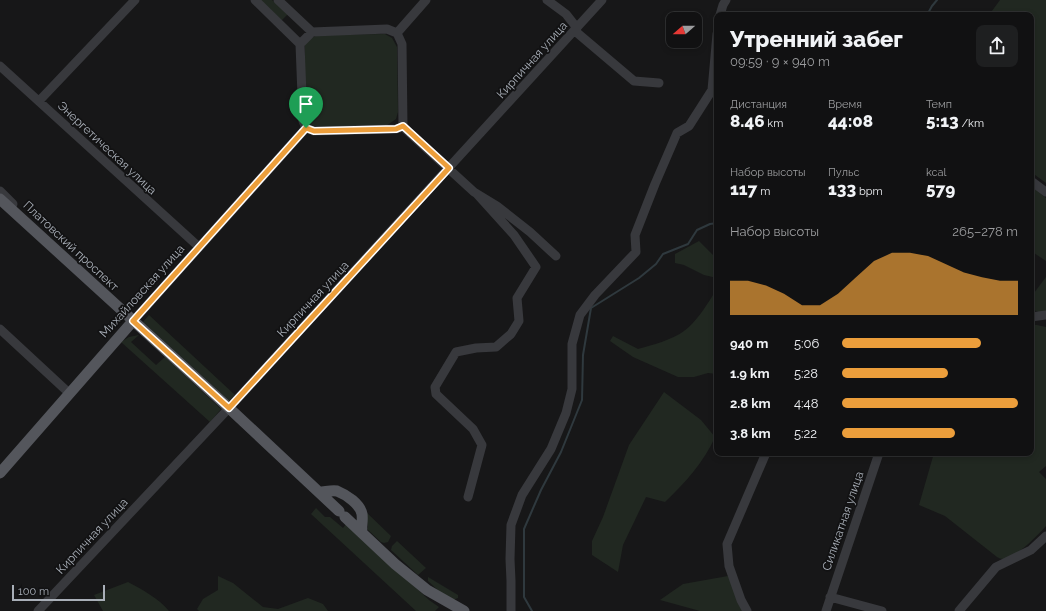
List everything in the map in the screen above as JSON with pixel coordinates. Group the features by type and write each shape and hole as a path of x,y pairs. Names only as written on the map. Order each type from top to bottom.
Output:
{"main road":[{"name":"Платовский проспект","path":"0,199 229,408 395,564 426,590 464,611"},
{"name":"Михайловская улица","path":"0,473 133,321"},
{"path":"318,492 336,491 350,498 360,509 362,517 362,533"}],"street":[{"path":"39,101 134,0"},
{"path":"255,0 300,44 303,121 306,128 314,131 331,131 396,129 403,126"},
{"path":"278,0 312,32"},
{"path":"397,33 426,0"},
{"path":"547,0 566,14 576,30 634,82 659,83"},
{"name":"Кирпичная улица","path":"38,611 229,408 602,0"},
{"path":"721,12 726,0"},
{"path":"300,44 312,32 387,30 397,33 402,44 403,126 477,194 514,235 536,267 518,298 519,321 511,334 496,347 476,348 456,352 435,387 436,394 473,429 482,445 468,497"},
{"name":"Энергетическая улица","path":"0,66 199,247"},
{"path":"511,611 511,525 522,495 551,449 566,413 572,389 572,344 580,315 595,296 636,252 635,235 655,184 677,133 688,126 712,90 714,68"},
{"name":"Михайловская улица","path":"133,321 306,128"},
{"path":"1034,183 1046,192"},
{"path":"0,192 101,285 133,321"},
{"path":"477,194 502,210 530,232 556,256"},
{"path":"1034,317 1046,315"},
{"path":"0,330 69,393"},
{"path":"747,611 741,600 729,566 727,544 765,456"},
{"name":"Силикатная улица","path":"826,611 878,456"},
{"path":"960,611 996,567 1031,550 1046,536"},
{"path":"830,597 882,611"}],"shaded area":[{"path":"258,0 272,0 288,14 280,22"},
{"path":"1000,0 1046,0 1046,183 1034,174 1034,12 991,12"},
{"path":"385,34 392,38 397,47 398,112 396,119 386,126 317,127 308,124 305,116 305,44 309,39 318,35"},
{"path":"1034,188 1046,198 1046,261 1034,253"},
{"path":"699,241 714,256 714,277 704,275 684,265 675,263 675,254"},
{"path":"1046,277 1046,315 1034,310 1034,293"},
{"path":"713,295 714,374 708,373 694,377 678,377 633,357 610,341 613,336 638,349 662,342 684,331 703,310"},
{"path":"149,315 235,395 229,401 143,322"},
{"path":"1034,325 1046,327 1046,466 1039,472 1046,479 1046,526 1020,551 1008,558 1002,559 997,557 945,516 919,505 933,456 1034,456"},
{"path":"139,335 131,342 156,365 165,357 221,409 210,422 121,342 129,337"},
{"path":"664,392 701,420 714,436 711,446 693,472 665,502 646,497 623,545 618,572 592,555 592,541 603,517 629,445"},
{"path":"316,508 325,517 330,517 343,528 347,523 429,600 439,607 435,611 416,611 311,514"},
{"path":"365,511 391,536 388,542 381,542 367,529 368,527"},
{"path":"397,541 426,568 418,575 391,550 392,546"},
{"path":"218,576 233,583 263,607 278,609 308,598 323,604 328,611 199,611 197,609 203,599 218,590"},
{"path":"728,576 743,611 700,611 660,600 683,584"},
{"path":"428,577 458,595 458,598 453,600 442,594 428,581"},
{"path":"128,582 155,598 169,611 103,611 94,595"}],"waterway":[{"path":"929,12 937,0"},
{"path":"532,611 524,597 524,529 541,490 561,452 582,400 583,355 591,308 639,278 656,264 663,254 688,244 697,230 714,223"}],"route":[{"path":"403,126 449,168 229,408 133,321 306,128 314,131 331,131 396,129 403,126"}]}
